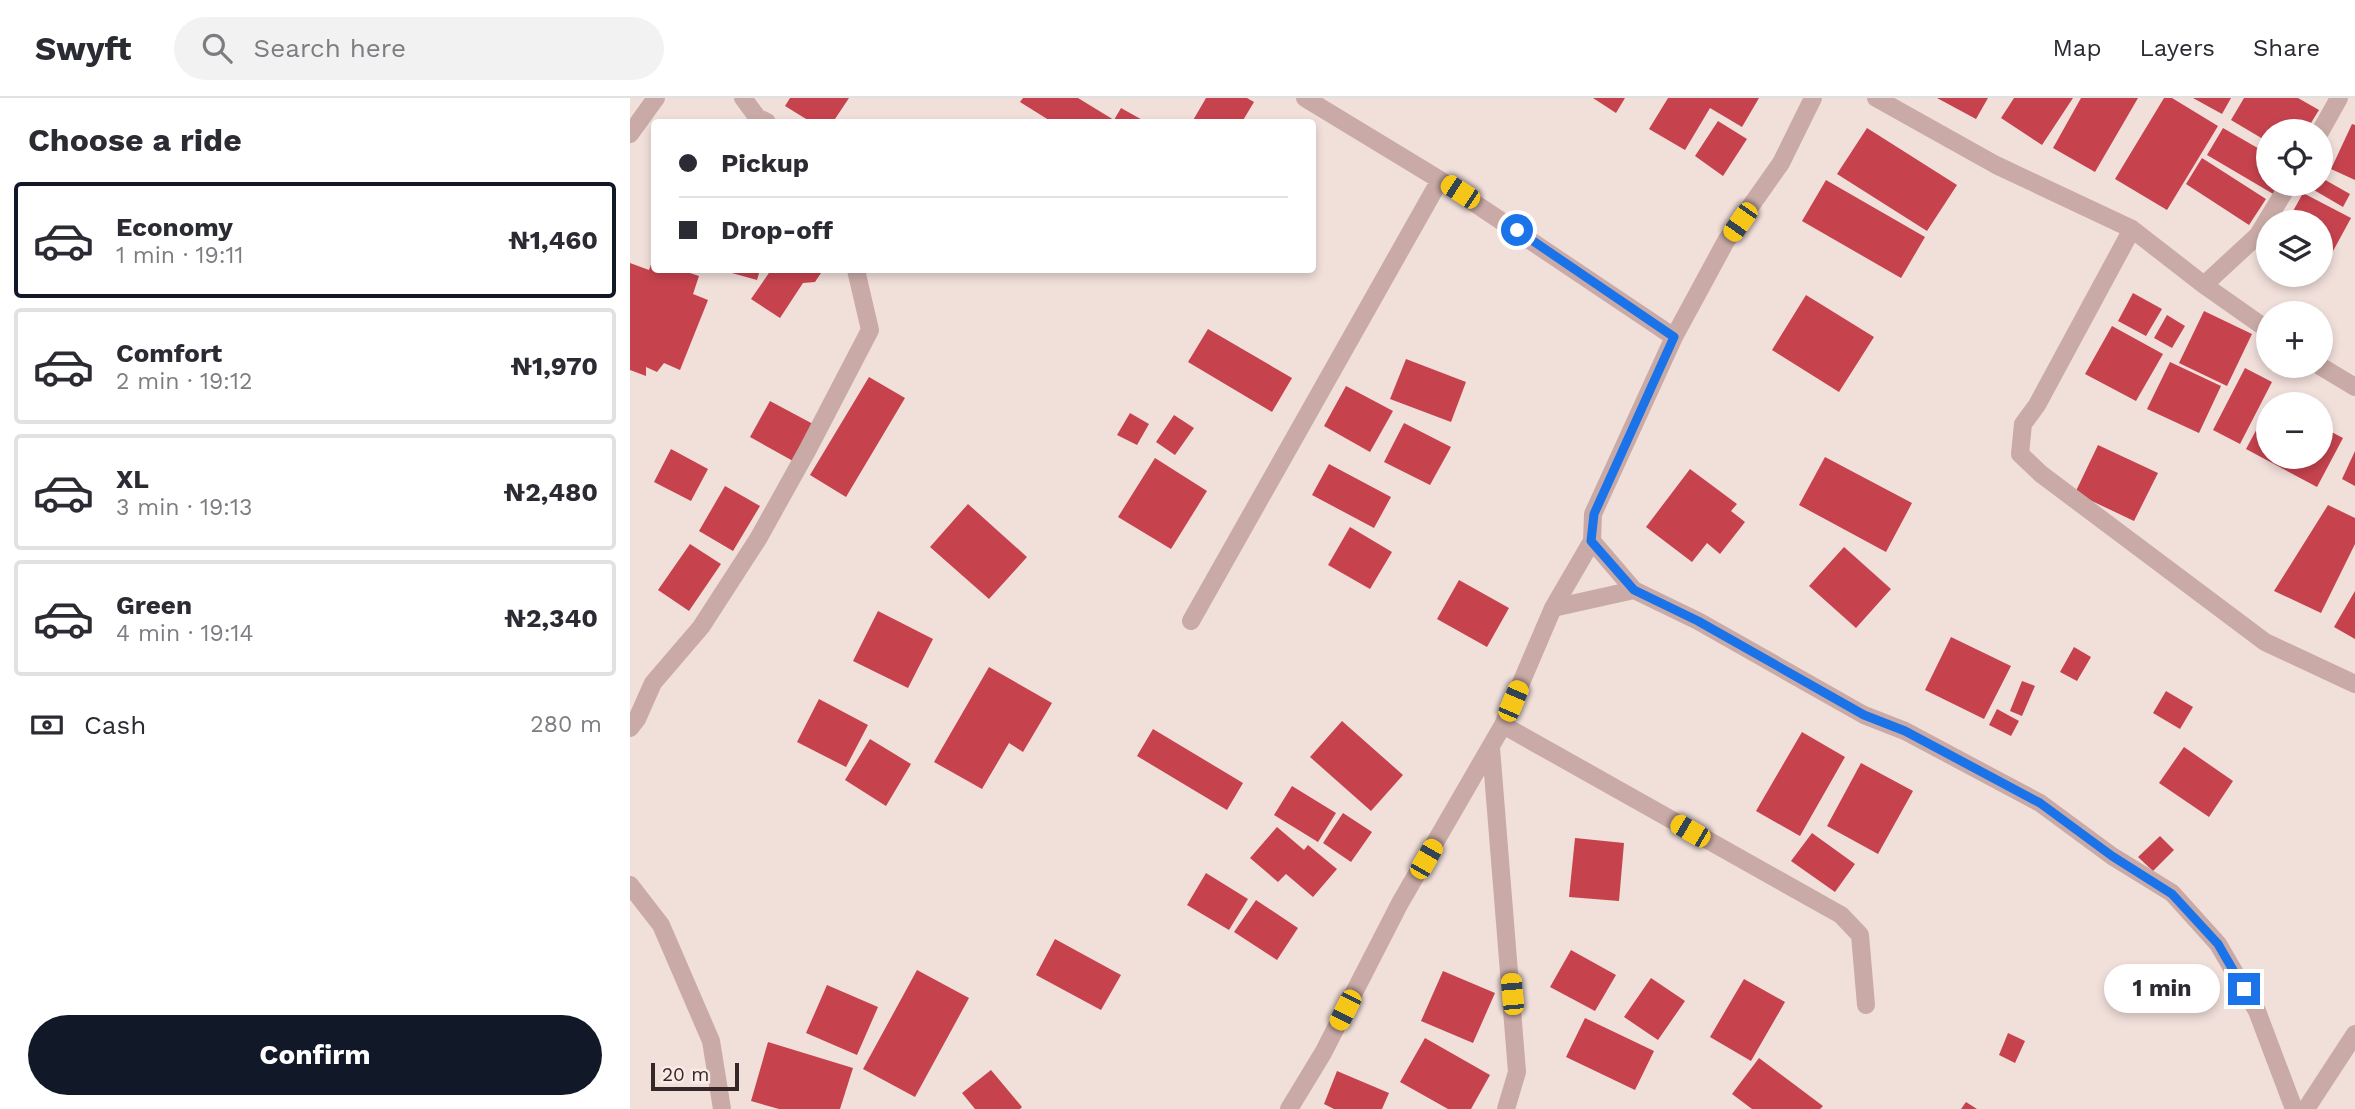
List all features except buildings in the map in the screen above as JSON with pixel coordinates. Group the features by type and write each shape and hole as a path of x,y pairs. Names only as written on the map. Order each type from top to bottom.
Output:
{"street":[{"path":"630,134 656,98"},
{"path":"743,98 761,119"},
{"path":"1305,98 1440,180 1674,337"},
{"path":"1289,1109 1323,1053 1400,903 1503,725 1553,608 1591,541 1594,514 1674,337 1727,241 1781,163 1813,98"},
{"path":"1876,98 1996,165 2133,229 2256,322"},
{"path":"2327,119 2339,98"},
{"path":"1191,621 1440,180"},
{"path":"2204,285 2258,235 2282,196"},
{"path":"2133,229 2037,405 2022,425 2020,454 2041,474 2265,642 2355,684"},
{"path":"630,728 637,719 653,682 701,627 758,539 870,330 857,273"},
{"path":"2333,374 2355,387"},
{"path":"1591,541 1634,590 1698,621 1864,715 1905,731 2040,803 2112,856 2172,894 2218,944 2257,1011 2294,1109"},
{"path":"1553,608 1634,590"},
{"path":"1503,725 1841,915 1860,935 1866,1005"},
{"path":"1491,748 1517,1072 1506,1109"},
{"path":"630,885 661,925 711,1041 722,1109"},
{"path":"2306,1109 2355,1034"}],"route":[{"path":"1517,230 1674,337 1594,514 1591,541 1634,590 1698,621 1864,715 1905,731 2040,803 2112,856 2172,894 2218,944 2244,989"}]}
